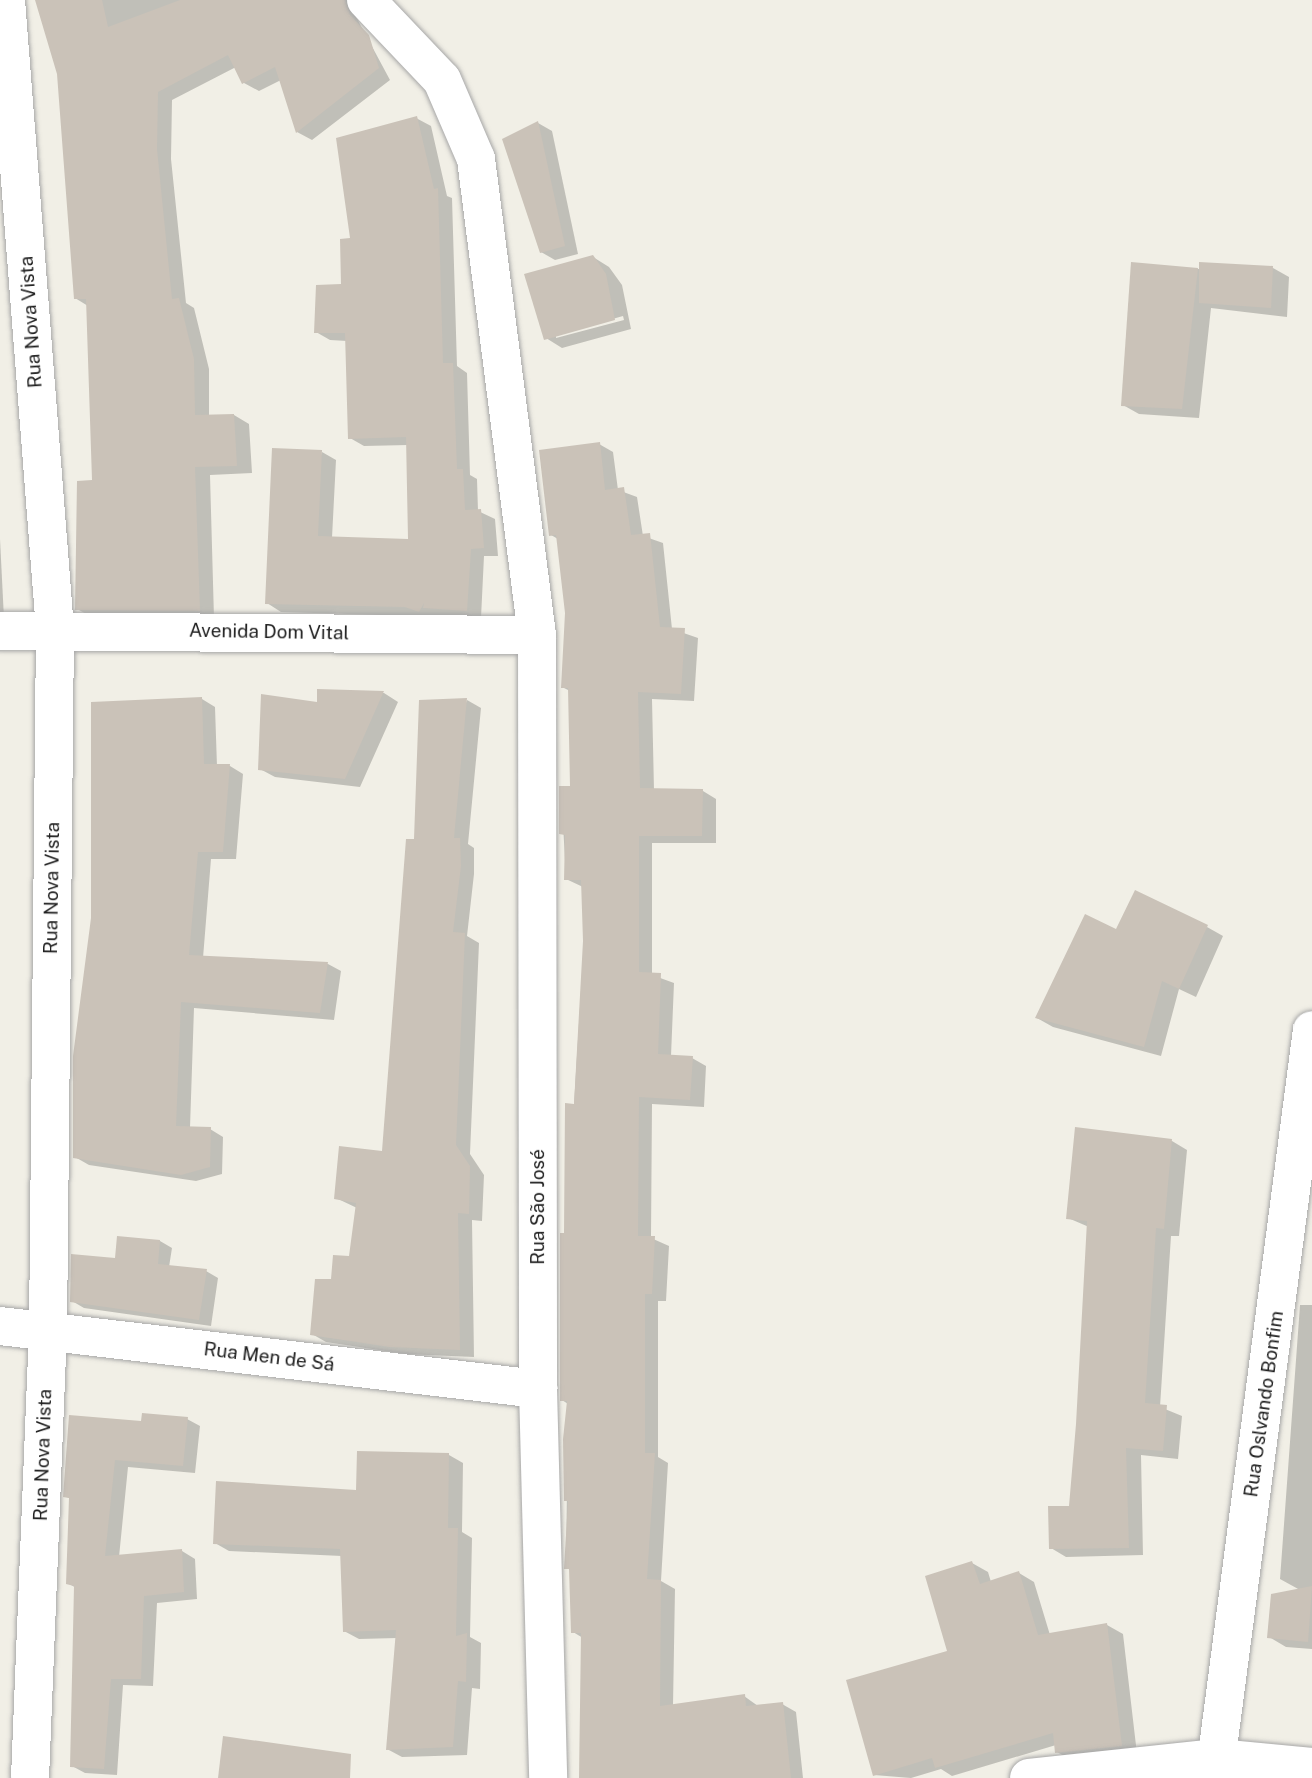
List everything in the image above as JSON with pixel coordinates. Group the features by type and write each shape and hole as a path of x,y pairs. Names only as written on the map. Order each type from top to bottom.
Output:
{"street":[{"name":"Rua Nova Vista","path":"6,0 55,629 48,1330 30,1778"},
{"name":"Rua São José","path":"366,0 442,79 476,159 537,635 538,1389 548,1778"},
{"name":"Avenida Dom Vital","path":"0,631 55,629 537,635"},
{"name":"Rua Oslvando Bonfim","path":"1216,1768 1312,1031"},
{"name":"Rua Men de Sá","path":"0,1326 538,1389"},
{"path":"1029,1778 1216,1768 1312,1767"}],"building":[{"path":"35,0 102,0 108,27 180,0 345,0 350,15 369,35 379,68 296,133 275,67 242,84 228,55 158,92 157,149 172,299 179,298 194,359 195,415 234,414 237,466 195,467 200,611 75,610 77,481 92,480 86,299 74,299 57,74"},
{"path":"417,116 434,189 438,188 443,363 453,363 457,469 463,469 465,510 481,509 484,548 471,549 467,611 423,608 424,603 419,612 405,607 265,604 272,448 322,450 318,536 408,539 406,437 348,439 345,333 314,333 316,285 341,284 340,239 350,238 336,138"},
{"path":"538,121 565,246 540,253 502,139"},
{"path":"593,255 606,274 615,320 544,340 524,274"},
{"path":"1131,262 1198,268 1182,409 1121,406"},
{"path":"1199,262 1273,266 1271,308 1199,303"},
{"path":"600,442 605,490 624,487 631,535 650,533 660,627 685,628 681,694 638,692 640,788 703,789 702,836 639,836 639,972 661,973 658,1054 693,1056 690,1100 639,1097 638,1236 655,1236 652,1294 645,1294 645,1453 655,1453 647,1579 661,1580 660,1706 745,1694 746,1706 783,1702 791,1778 579,1778 581,1633 571,1633 569,1569 564,1569 568,1501 564,1501 563,1439 567,1401 560,1401 560,1233 564,1233 565,1103 574,1104 583,941 581,880 564,880 565,835 559,834 559,786 570,786 568,688 561,688 565,613 556,535 549,536 539,450"},
{"path":"317,689 384,691 345,779 258,770 261,694 317,702"},
{"path":"202,697 204,764 230,764 223,852 198,852 189,955 328,962 320,1013 181,1002 176,1126 211,1127 210,1167 181,1175 73,1158 73,1056 91,918 91,702"},
{"path":"467,698 454,838 460,838 461,866 453,932 465,933 456,1145 470,1166 469,1214 458,1213 460,1350 390,1347 310,1335 315,1279 331,1279 333,1255 349,1256 356,1203 334,1199 339,1146 382,1151 406,839 414,839 419,700"},
{"path":"1135,890 1208,925 1179,989 1162,981 1144,1047 1035,1018 1085,914 1116,929"},
{"path":"1075,1127 1172,1139 1164,1229 1156,1228 1145,1403 1167,1405 1163,1451 1126,1448 1129,1548 1049,1549 1048,1506 1069,1506 1076,1424 1087,1221 1066,1219"},
{"path":"117,1236 160,1240 158,1264 207,1269 199,1320 70,1302 71,1254 115,1258"},
{"path":"142,1413 188,1417 183,1466 115,1460 105,1556 182,1549 184,1592 144,1596 141,1679 111,1679 104,1769 70,1767 74,1586 66,1584 69,1498 63,1497 69,1415 141,1421"},
{"path":"357,1451 449,1453 448,1528 458,1528 456,1636 467,1633 466,1682 458,1681 453,1747 386,1750 396,1630 343,1632 340,1549 213,1544 216,1481 356,1490"},
{"path":"972,1561 980,1584 1019,1571 1038,1635 1107,1623 1122,1746 1055,1753 1053,1733 935,1768 932,1758 873,1776 846,1680 947,1651 925,1576"},
{"path":"1312,1586 1308,1642 1267,1638 1271,1594"},
{"path":"223,1736 351,1754 350,1778 218,1778"}]}
